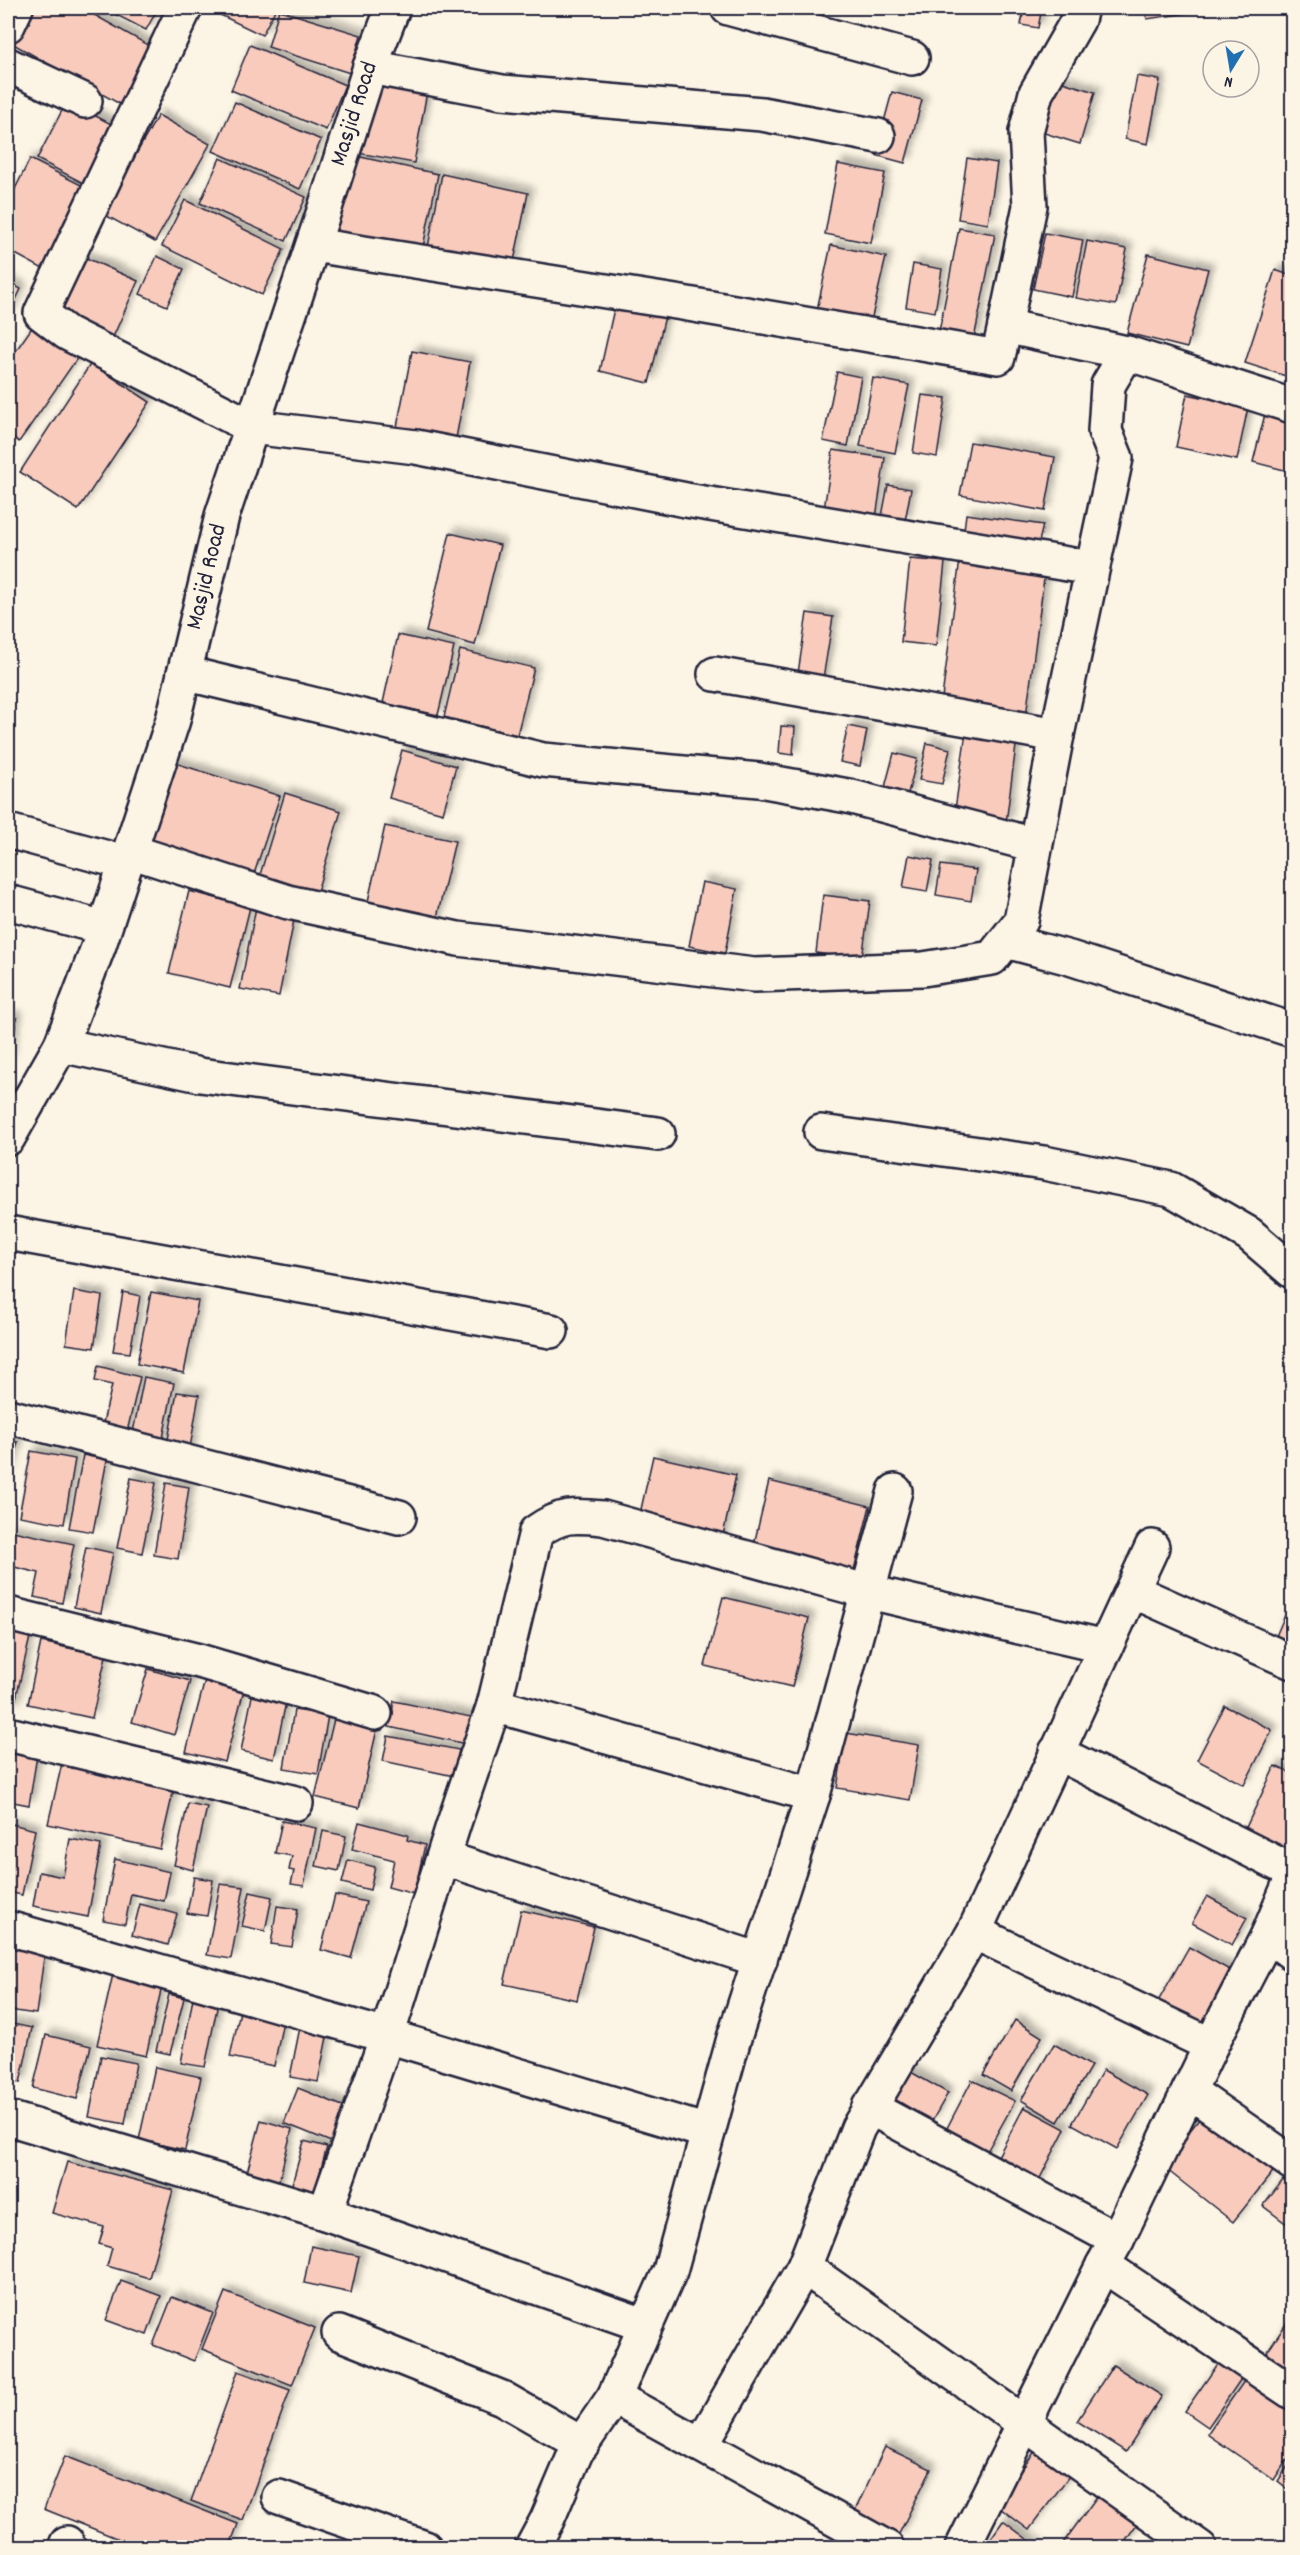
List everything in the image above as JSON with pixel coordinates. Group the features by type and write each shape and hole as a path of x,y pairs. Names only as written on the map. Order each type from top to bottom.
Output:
{"street":[{"path":"8,25 16,8"},
{"path":"185,8 41,313 67,333 252,427 416,447 686,500 1091,568"},
{"name":"Masjid Road","path":"8,1138 19,1095 60,1045 104,928 173,720 222,516 370,67 393,8"},
{"path":"728,8 912,58"},
{"path":"313,245 682,303 998,357 1030,206 1026,132 1036,93 1078,20 1080,8"},
{"path":"8,65 84,101"},
{"path":"370,67 502,92 762,114 878,136"},
{"path":"1005,326 1127,353 1293,406"},
{"path":"8,831 128,857 288,902 458,939 754,975 923,969 992,958 1021,921 1091,568 1116,458 1104,431 1108,385 1127,353"},
{"path":"184,673 543,760 759,780 848,796 1035,845"},
{"path":"715,674 1057,735"},
{"path":"8,902 104,928"},
{"path":"1006,940 1070,958 1293,1030"},
{"path":"60,1045 200,1075 658,1134"},
{"path":"821,1132 1044,1163 1171,1189 1249,1234 1293,1271"},
{"path":"8,1233 551,1331"},
{"path":"8,1416 399,1517"},
{"path":"532,2547 582,2444 614,2397 670,2271 734,2038 813,1795 895,1491"},
{"path":"325,2213 387,2036 494,1705 536,1532 553,1520 578,1515 603,1518 869,1592 1106,1647"},
{"path":"701,2445 804,2267 858,2128 869,2107 974,1932 1152,1547"},
{"path":"1132,1591 1293,1662"},
{"path":"8,1614 199,1661 375,1713"},
{"path":"494,1705 813,1795"},
{"path":"8,1734 296,1803"},
{"path":"1056,1752 1293,1871"},
{"path":"444,1858 760,1960"},
{"path":"962,2547 1110,2253 1211,2044 1280,1944 1293,1878"},
{"path":"8,1929 387,2036 708,2132"},
{"path":"974,1932 1211,2044"},
{"path":"1189,2091 1293,2163"},
{"path":"869,2107 1110,2253 1293,2392"},
{"path":"8,2118 325,2213 645,2325"},
{"path":"804,2267 1200,2547"},
{"path":"339,2333 502,2398 582,2444"},
{"path":"614,2397 887,2547"},
{"path":"279,2497 425,2547"}],"building":[{"path":"27,8 82,8 157,50 125,107 8,41"},
{"path":"105,8 158,8 146,30"},
{"path":"206,8 276,8 262,35"},
{"path":"1024,8 1042,8 1038,28 1021,25"},
{"path":"1145,8 1194,8 1194,12 1147,19"},
{"path":"279,10 361,35 350,73 268,47"},
{"path":"250,45 345,85 326,130 231,90"},
{"path":"373,75 428,86 414,163 358,153"},
{"path":"1137,76 1160,80 1148,144 1125,139"},
{"path":"1056,80 1095,92 1080,144 1041,132"},
{"path":"892,92 922,100 905,163 875,155"},
{"path":"67,101 115,126 85,184 37,159"},
{"path":"235,102 321,140 300,189 213,151"},
{"path":"158,115 210,144 155,242 103,214"},
{"path":"347,154 438,174 422,252 330,233"},
{"path":"220,158 306,197 286,241 200,203"},
{"path":"967,158 997,163 988,224 958,219"},
{"path":"30,159 85,187 43,269 8,250 8,203"},
{"path":"838,164 885,173 871,243 825,234"},
{"path":"442,174 528,193 513,266 428,247"},
{"path":"185,200 284,249 262,295 162,246"},
{"path":"959,228 995,234 974,339 939,332"},
{"path":"1045,233 1083,240 1072,297 1033,289"},
{"path":"1087,241 1127,249 1116,305 1076,298"},
{"path":"831,245 886,257 871,321 817,310"},
{"path":"1148,254 1208,269 1187,348 1127,333"},
{"path":"157,256 184,269 167,306 140,294"},
{"path":"84,257 138,281 109,346 54,321"},
{"path":"913,264 942,269 935,312 906,307"},
{"path":"1275,270 1292,276 1292,378 1245,363"},
{"path":"8,282 21,289 8,316"},
{"path":"616,300 666,312 649,383 600,371"},
{"path":"33,326 78,357 19,442 8,433 8,362"},
{"path":"412,351 470,362 455,444 396,432"},
{"path":"91,363 150,402 78,510 20,472"},
{"path":"837,372 861,377 848,446 823,441"},
{"path":"873,378 909,385 895,453 860,446"},
{"path":"1187,394 1248,407 1237,460 1176,447"},
{"path":"922,395 946,398 937,457 913,453"},
{"path":"1265,414 1292,420 1292,472 1253,462"},
{"path":"970,442 1055,457 1045,511 960,495"},
{"path":"833,450 885,458 875,524 823,516"},
{"path":"888,485 911,489 905,521 882,516"},
{"path":"966,514 1043,525 1039,542 964,530"},
{"path":"450,533 500,545 475,645 426,632"},
{"path":"910,559 945,562 936,646 901,642"},
{"path":"960,559 1045,571 1025,724 940,713"},
{"path":"807,613 833,617 821,691 796,687"},
{"path":"398,635 454,647 438,715 383,703"},
{"path":"460,650 534,668 517,735 444,717"},
{"path":"781,726 795,727 793,755 779,753"},
{"path":"848,726 867,730 860,766 840,762"},
{"path":"966,732 1017,738 1006,823 954,817"},
{"path":"927,743 950,749 942,784 919,780"},
{"path":"402,750 456,766 443,813 389,798"},
{"path":"894,753 917,759 907,797 884,791"},
{"path":"172,762 280,796 254,874 148,839"},
{"path":"285,793 341,811 316,895 259,878"},
{"path":"385,826 455,841 435,926 366,910"},
{"path":"909,855 933,860 927,892 903,888"},
{"path":"941,865 976,870 971,901 936,895"},
{"path":"702,882 737,889 725,953 689,946"},
{"path":"189,891 250,907 230,988 169,973"},
{"path":"823,895 870,901 862,959 816,953"},
{"path":"256,907 295,915 279,996 240,989"},
{"path":"8,1016 17,1018 8,1063"},
{"path":"74,1291 102,1296 94,1348 66,1344"},
{"path":"123,1292 140,1296 130,1353 113,1351"},
{"path":"151,1292 198,1301 184,1373 137,1364"},
{"path":"98,1366 140,1377 126,1436 101,1431 112,1385 95,1381"},
{"path":"144,1377 174,1383 162,1443 132,1437"},
{"path":"177,1392 199,1395 189,1454 166,1450"},
{"path":"8,1440 18,1442 9,1474 8,1474"},
{"path":"31,1451 75,1459 64,1524 19,1516"},
{"path":"83,1455 107,1460 93,1532 69,1528"},
{"path":"653,1456 736,1475 721,1545 637,1527"},
{"path":"131,1478 156,1483 142,1553 117,1548"},
{"path":"769,1481 870,1506 851,1582 751,1557"},
{"path":"166,1483 189,1487 178,1559 154,1555"},
{"path":"8,1530 74,1544 62,1603 34,1597 39,1573 10,1566 8,1576"},
{"path":"86,1547 113,1553 101,1613 74,1607"},
{"path":"723,1597 809,1618 792,1687 705,1666"},
{"path":"1292,1599 1292,1643 1276,1636"},
{"path":"8,1632 30,1637 14,1707 8,1706"},
{"path":"41,1642 106,1656 92,1718 28,1704"},
{"path":"148,1669 190,1681 174,1735 132,1722"},
{"path":"205,1680 244,1690 225,1762 186,1752"},
{"path":"252,1696 286,1702 274,1759 241,1751"},
{"path":"394,1701 471,1717 466,1744 389,1727"},
{"path":"1225,1706 1272,1730 1244,1785 1197,1760"},
{"path":"294,1710 328,1715 318,1774 284,1768"},
{"path":"335,1715 378,1725 359,1808 315,1797"},
{"path":"846,1733 919,1745 910,1800 837,1788"},
{"path":"388,1736 459,1750 454,1776 383,1761"},
{"path":"8,1744 38,1749 29,1805 8,1801"},
{"path":"63,1759 175,1784 160,1849 48,1824"},
{"path":"1275,1766 1292,1774 1292,1846 1287,1857 1242,1836"},
{"path":"188,1803 207,1807 193,1870 174,1865"},
{"path":"282,1821 316,1828 304,1886 291,1884 294,1871 289,1870 292,1856 275,1853"},
{"path":"359,1822 408,1835 407,1840 425,1845 414,1894 388,1887 394,1860 352,1849"},
{"path":"8,1823 35,1830 22,1895 8,1892"},
{"path":"323,1831 346,1836 339,1871 316,1866"},
{"path":"70,1839 101,1845 88,1917 33,1906 39,1872 63,1877"},
{"path":"115,1859 170,1872 164,1901 131,1894 125,1924 103,1920"},
{"path":"348,1860 375,1867 370,1890 342,1883"},
{"path":"194,1877 213,1880 207,1916 187,1913"},
{"path":"220,1884 244,1887 231,1959 207,1955"},
{"path":"250,1892 272,1897 265,1931 242,1926"},
{"path":"335,1895 366,1902 351,1958 321,1950"},
{"path":"1207,1896 1247,1918 1232,1945 1192,1923"},
{"path":"140,1904 177,1914 168,1945 132,1935"},
{"path":"277,1906 298,1909 292,1947 271,1944"},
{"path":"521,1910 594,1927 577,2000 504,1984"},
{"path":"13,1945 45,1950 36,2014 8,2010 8,1979"},
{"path":"1189,1947 1233,1972 1200,2030 1156,2005"},
{"path":"113,1974 162,1986 146,2056 97,2045"},
{"path":"169,1994 184,1998 170,2054 156,2051"},
{"path":"193,1998 218,2003 205,2067 181,2063"},
{"path":"242,2002 285,2011 274,2066 230,2057"},
{"path":"1015,2020 1042,2037 1011,2091 983,2075"},
{"path":"301,2022 329,2027 318,2082 290,2077"},
{"path":"8,2023 32,2028 20,2083 8,2080"},
{"path":"46,2035 91,2046 77,2099 33,2088"},
{"path":"1054,2044 1091,2066 1058,2122 1021,2100"},
{"path":"101,2056 136,2063 125,2124 89,2117"},
{"path":"155,2067 201,2077 185,2150 139,2140"},
{"path":"902,2067 948,2093 932,2121 886,2094"},
{"path":"1103,2070 1148,2095 1117,2149 1072,2124"},
{"path":"972,2080 1015,2101 985,2155 947,2128"},
{"path":"298,2088 345,2107 331,2142 284,2123"},
{"path":"1024,2107 1065,2129 1035,2188 993,2166"},
{"path":"1204,2113 1275,2169 1233,2222 1162,2166"},
{"path":"261,2120 292,2129 277,2188 245,2180"},
{"path":"304,2141 327,2147 312,2201 289,2195"},
{"path":"67,2162 173,2190 149,2278 107,2266 112,2248 99,2244 104,2227 52,2213"},
{"path":"1283,2180 1292,2187 1292,2228 1263,2206"},
{"path":"311,2246 359,2256 351,2293 304,2283"},
{"path":"121,2281 161,2296 147,2335 106,2320"},
{"path":"225,2292 315,2328 292,2385 202,2349"},
{"path":"172,2297 213,2313 194,2361 153,2345"},
{"path":"1292,2315 1292,2372 1266,2354"},
{"path":"1220,2361 1243,2376 1208,2427 1185,2411"},
{"path":"1113,2365 1162,2396 1126,2452 1077,2421"},
{"path":"238,2371 290,2390 243,2520 191,2501"},
{"path":"1247,2377 1292,2408 1292,2452 1274,2480 1207,2434"},
{"path":"885,2447 931,2469 897,2538 852,2517"},
{"path":"1038,2447 1072,2472 1029,2530 996,2505"},
{"path":"65,2456 238,2524 229,2548 141,2548 44,2509"},
{"path":"1292,2460 1292,2492 1278,2481"},
{"path":"1098,2495 1137,2524 1120,2548 1063,2548 1061,2546"},
{"path":"1003,2521 1039,2548 984,2548"}]}
